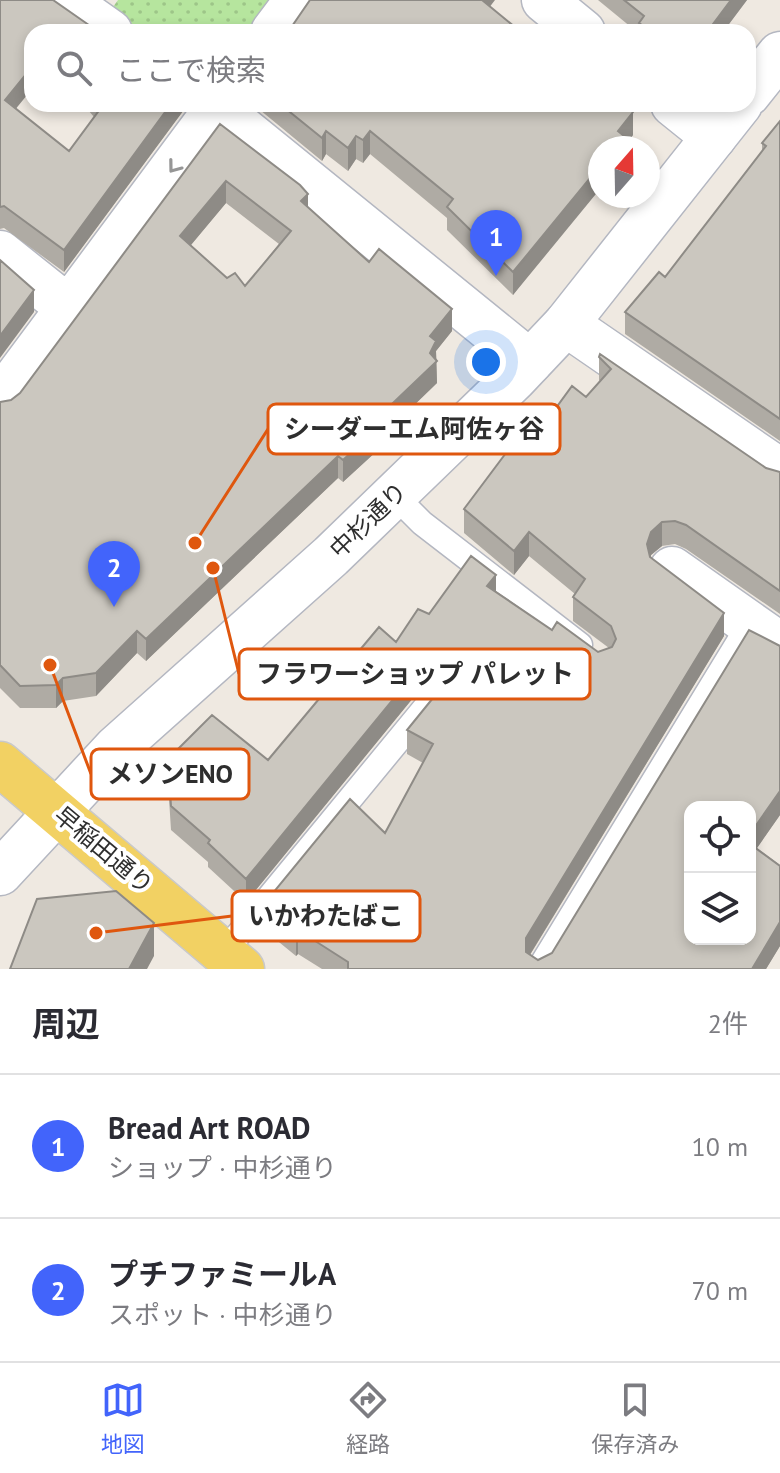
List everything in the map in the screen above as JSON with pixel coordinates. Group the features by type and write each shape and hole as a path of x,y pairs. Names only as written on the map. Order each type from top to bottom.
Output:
{"main road":[{"name":"早稲田通り","path":"0,764 233,960"}],"street":[{"path":"65,0 99,24"},
{"path":"279,24 297,0"},
{"path":"544,0 573,24"},
{"path":"0,400 212,112"},
{"path":"226,112 530,362"},
{"name":"中杉通り","path":"0,873 116,748 394,495 530,362 566,324 739,112"},
{"path":"0,253 69,308"},
{"path":"566,324 780,471"},
{"path":"672,569 764,635"}],"lane":[{"path":"394,495 422,523 601,661"},
{"path":"539,969 764,635"},
{"path":"233,960 434,697"}],"green space":[{"path":"118,0 279,0 261,24 122,24 108,14"}],"building":[{"path":"0,0 53,0 88,24 24,24 24,77 5,100 69,151 98,112 165,112 64,250 4,206 0,207"},
{"path":"310,0 482,0 511,24 294,24"},
{"path":"624,0 731,0 713,24 640,24 644,16"},
{"path":"290,112 633,112 618,131 624,136 588,136 588,181 513,272 447,207 453,199 370,131 363,140 356,136 348,148 326,131 322,138"},
{"path":"780,121 780,419 625,312 659,272 665,277 766,146 762,143"},
{"path":"220,124 300,185 308,194 301,201 369,262 379,249 452,309 430,336 436,341 430,353 437,361 374,421 379,427 343,460 338,456 146,639 137,631 96,673 63,678 56,685 20,686 0,665 0,402 11,400 20,393","holes":["226,181 291,231 245,286 235,273 227,278 180,236"]},
{"path":"0,260 34,290 0,336"},
{"path":"600,354 766,468 780,472 780,591 686,525 675,521 662,522 651,532 647,544 650,557 724,613 526,938 526,952 538,960 552,953 749,630 780,646 780,791 756,825 756,801 684,801 684,945 756,945 756,848 780,866 780,922 752,969 348,969 348,962 298,930 296,933 263,905 350,799 385,833 433,744 407,730 446,682 448,669 444,662 436,659 422,664 246,879 208,843 210,840 171,806 168,759 212,715 268,760 379,627 396,642 418,609 429,614 471,556 496,575 487,586 552,630 557,622 598,652 612,647 616,639 611,626 573,597 585,579 529,532 514,551 464,509 512,445 523,453 572,386 586,397 611,369 599,357"},
{"path":"116,891 154,923 129,969 10,969 37,899"}],"place":[{"name":"Bread Art ROAD","path":"496,276"},
{"name":"シーダーエム阿佐ヶ谷","path":"195,543"},
{"name":"フラワーショップ パレット","path":"213,568"},
{"name":"プチファミールA","path":"114,607"},
{"name":"メソンENO","path":"50,665"},
{"name":"いかわたばこ","path":"96,933"}]}
